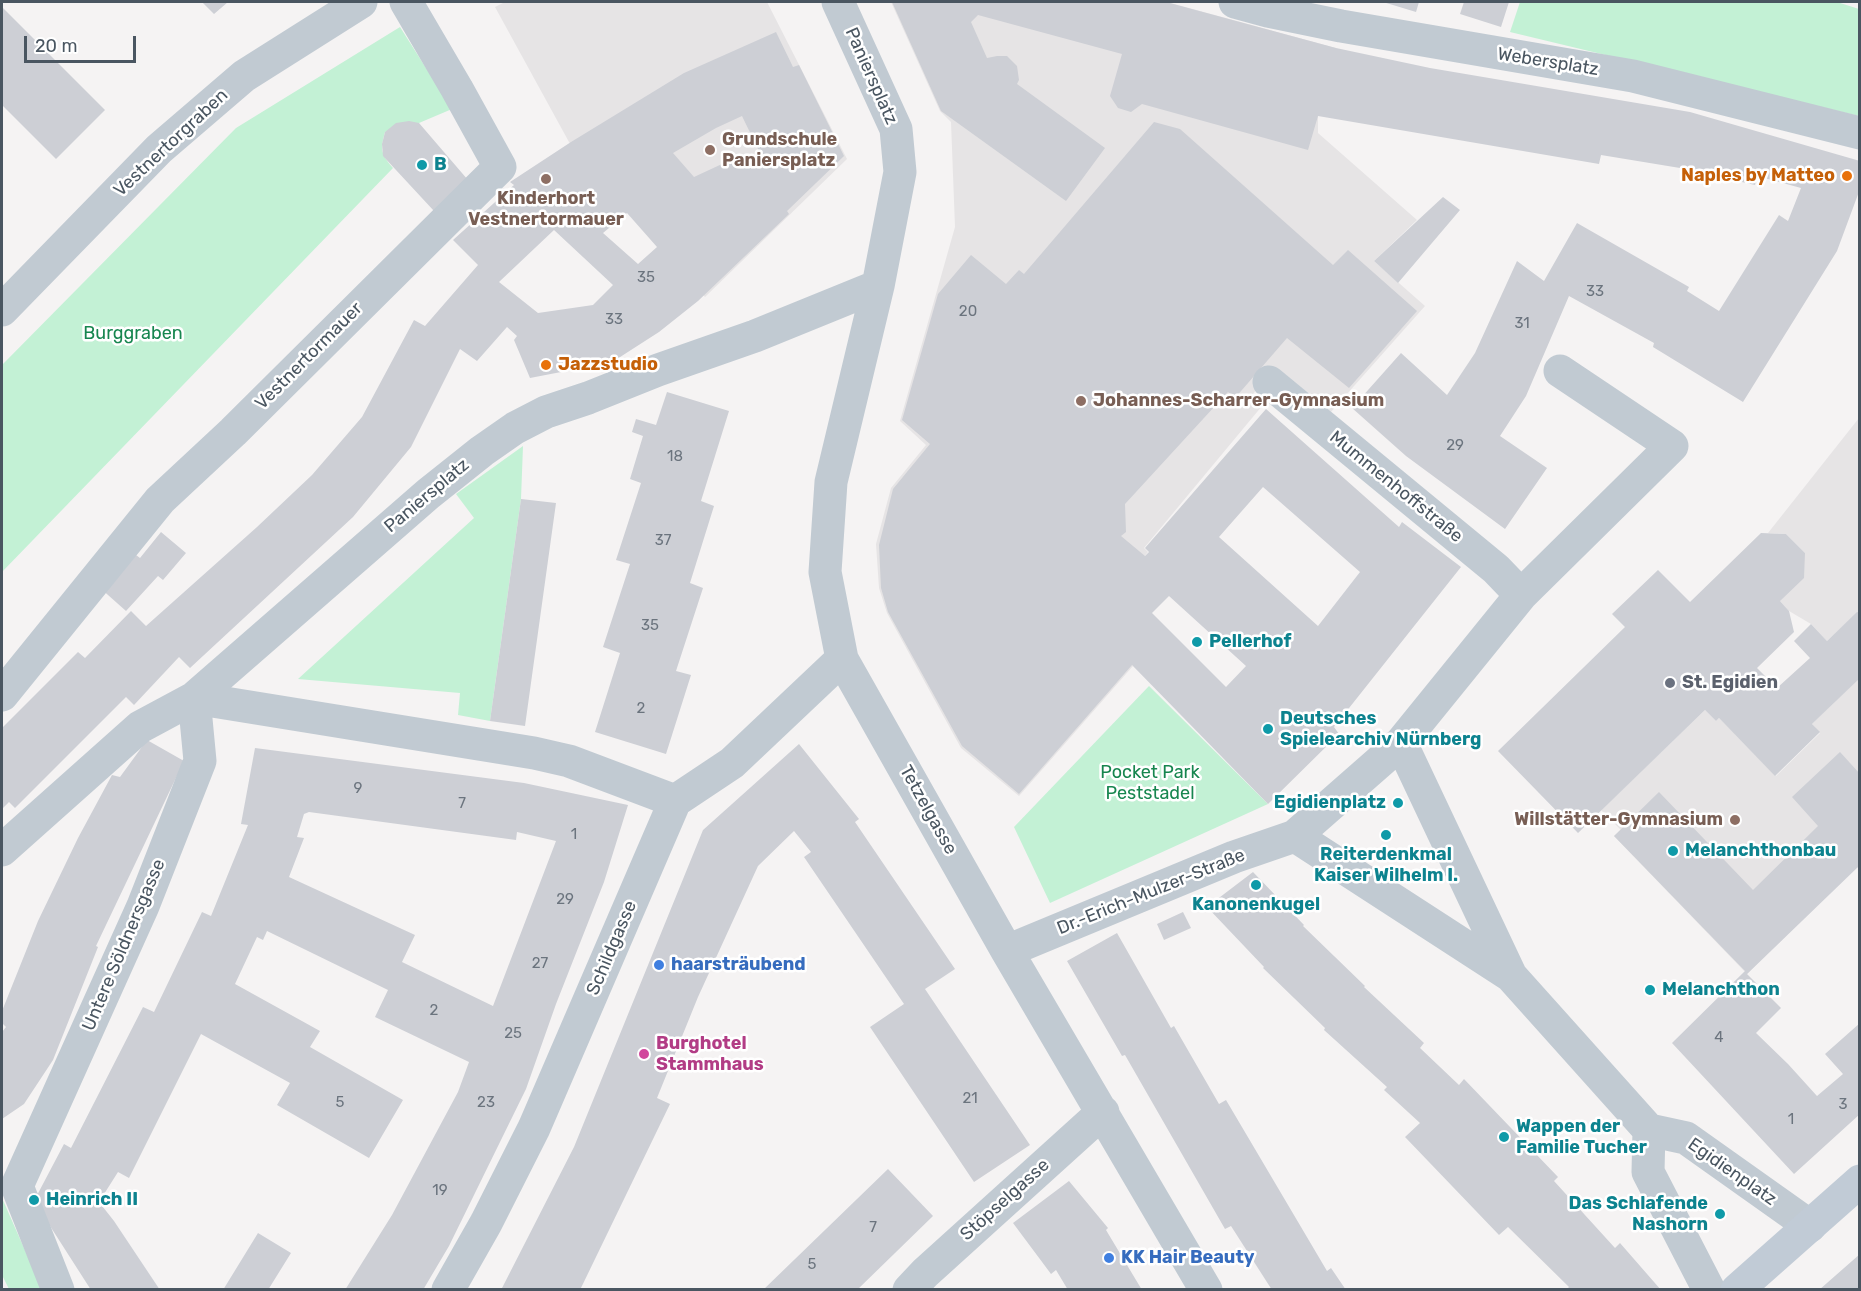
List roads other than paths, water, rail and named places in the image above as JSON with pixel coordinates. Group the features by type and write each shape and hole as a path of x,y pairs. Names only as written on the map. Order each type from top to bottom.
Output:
{"street":[{"name":"Vestnertorgraben","path":"2,310 167,141 244,76 361,2"},
{"name":"Vestnertormauer","path":"2,695 160,500 233,432 500,167 406,2"},
{"name":"Paniersplatz","path":"2,850 140,727 194,698 428,494 515,428 546,412 755,336 879,286 900,172 896,129 838,2"},
{"name":"Webersplatz","path":"1235,2 1341,26 1633,76 1860,133"},
{"name":"Tetzelgasse","path":"879,286 831,482 825,572 843,659 1007,951 1206,1290"},
{"path":"1560,371 1672,446 1521,595 1401,743 1295,836 1511,976 1649,1130 1648,1172 1709,1290"},
{"name":"Mummenhoffstraße","path":"1269,382 1496,569 1521,595"},
{"path":"194,698 534,753 568,761 675,801 732,763 843,659"},
{"name":"Untere Söldnersgasse","path":"58,1290 17,1186 143,906 200,760 194,698"},
{"path":"1401,743 1511,976"},
{"name":"Schildgasse","path":"448,1290 486,1223 534,1128 675,801"},
{"name":"Dr.-Erich-Mulzer-Straße","path":"1007,951 1234,857 1295,836"},
{"name":"Stöpselgasse","path":"909,1290 924,1273 1103,1112"},
{"name":"Egidienplatz","path":"1649,1130 1686,1138 1810,1226"},
{"path":"1737,1290 1860,1181"}],"place":[{"name":"Grundschule Paniersplatz","path":"710,150"},
{"name":"B","path":"422,165"},
{"name":"Naples by Matteo","path":"1847,176"},
{"name":"Kinderhort Vestnertormauer","path":"546,179"},
{"name":"Jazzstudio","path":"546,365"},
{"name":"Johannes-Scharrer-Gymnasium","path":"1081,401"},
{"name":"Pellerhof","path":"1197,642"},
{"name":"St. Egidien","path":"1670,683"},
{"name":"Deutsches Spielearchiv Nürnberg","path":"1268,729"},
{"name":"Egidienplatz","path":"1398,803"},
{"name":"Willstätter-Gymnasium","path":"1735,820"},
{"name":"Reiterdenkmal Kaiser Wilhelm I.","path":"1386,835"},
{"name":"Melanchthonbau","path":"1673,851"},
{"name":"Kanonenkugel","path":"1256,885"},
{"name":"haarsträubend","path":"659,965"},
{"name":"Melanchthon","path":"1650,990"},
{"name":"Burghotel Stammhaus","path":"644,1054"},
{"name":"Wappen der Familie Tucher","path":"1504,1137"},
{"name":"Heinrich II","path":"34,1200"},
{"name":"Das Schlafende Nashorn","path":"1720,1214"},
{"name":"KK Hair Beauty","path":"1109,1258"}],"park label":[{"name":"Burggraben","path":"133,334"},
{"name":"Pocket Park Peststadel","path":"1150,783"}]}
